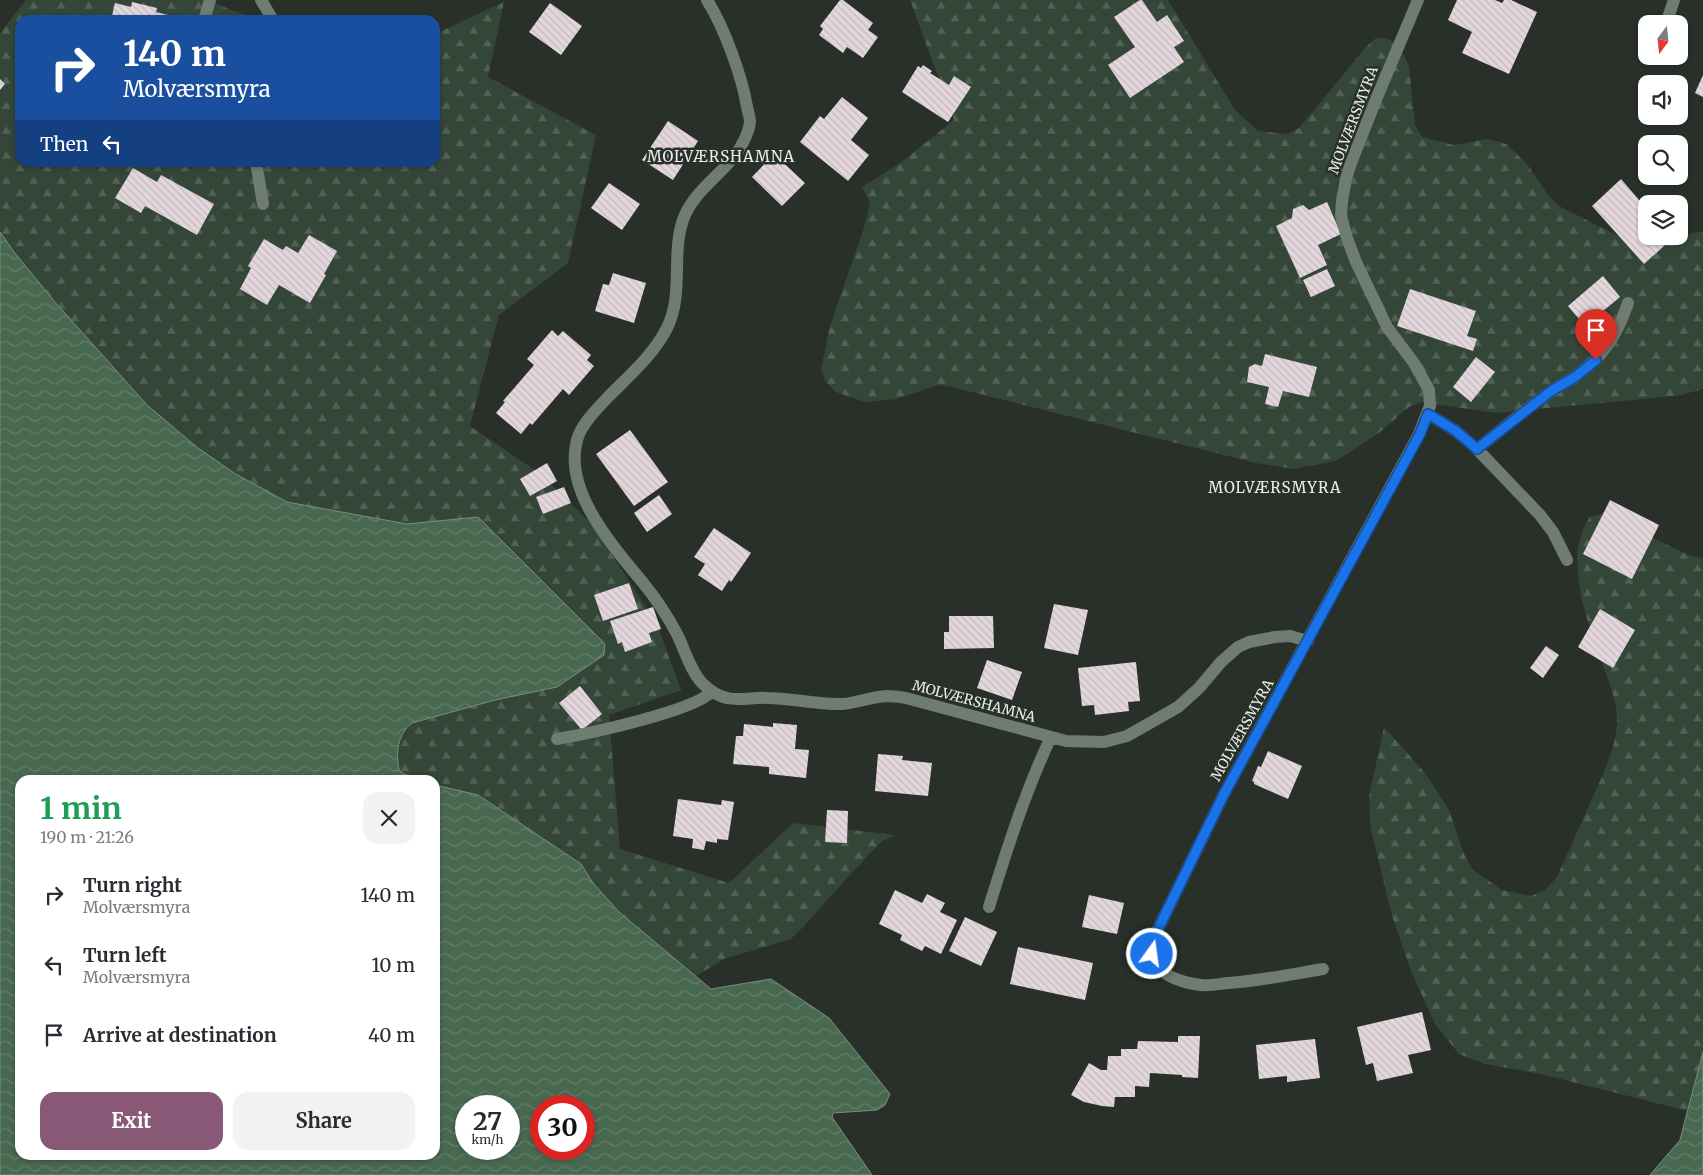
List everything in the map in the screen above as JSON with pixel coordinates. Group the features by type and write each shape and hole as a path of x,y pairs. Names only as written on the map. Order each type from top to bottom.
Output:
{"street":[{"path":"206,15 210,0"},
{"path":"261,0 271,15"},
{"path":"557,739 580,735 673,711 706,698 712,692 696,676 676,633 654,596 621,556 595,520 581,491 577,478 575,458 576,442 580,433 600,406 652,351 667,328 673,313 676,295 677,252 679,233 684,215 693,202 737,153 750,122 745,94 718,21 707,0"},
{"name":"MOLVÆRSMYRA","path":"1323,969 1247,982 1202,985 1176,979 1160,969 1154,962 1152,944 1194,853 1224,794 1420,434 1428,414 1430,406 1429,390 1414,363 1387,327 1356,262 1347,238 1342,216 1342,200 1351,163 1418,0"},
{"path":"1669,15 1674,0"},
{"path":"257,167 263,204"},
{"path":"1477,449 1551,391 1575,377 1596,360 1610,344 1619,329 1628,303"},
{"path":"1428,414 1456,431 1477,449 1540,515 1553,532 1567,560"},
{"name":"MOLVÆRSHAMNA","path":"712,692 728,698 768,698 840,704 886,696 906,698 1066,741 1104,742 1127,736 1178,707 1200,688 1221,662 1238,647 1249,642 1275,637 1290,636 1308,641"},
{"path":"989,907 1013,832 1051,737"}],"green space":[{"path":"26,0 206,0 244,15 15,15 15,167 440,167 440,32 504,2 488,77 596,135 568,263 499,315 470,426 539,473 592,524 657,624 681,690 609,715 620,849 729,883 793,823 895,835 882,841 791,939 724,959 696,976 619,912 593,883 581,864 478,795 440,786 440,775 407,775 399,770 399,744 403,733 412,723 495,700 557,687 605,644 478,517 408,524 287,502 234,473 198,448 147,405 55,302 0,232 0,33"},
{"path":"910,0 1168,0 1235,110 1258,131 1288,134 1299,128 1366,47 1376,38 1389,39 1401,50 1409,66 1415,125 1422,137 1454,145 1487,139 1506,144 1527,164 1546,192 1559,206 1618,236 1638,241 1638,245 1688,245 1688,234 1703,231 1703,389 1681,395 1495,413 1421,402 1409,407 1380,432 1336,461 1293,469 1256,463 952,387 938,385 896,399 865,402 836,392 825,381 821,369 830,326 864,228 870,202 862,187 899,164 954,120"},
{"path":"1602,514 1689,555 1703,558 1703,1052 1688,1111 1541,1074 1485,1064 1459,1054 1435,1024 1411,971 1392,916 1371,829 1369,797 1384,727 1425,773 1449,810 1464,854 1473,870 1502,890 1531,896 1545,890 1557,877 1604,772 1616,732 1617,716 1614,698 1586,616 1578,574 1578,553 1581,534 1590,517"}],"water":[{"path":"0,232 55,302 147,405 198,448 234,473 287,502 407,524 478,517 605,644 604,655 557,687 495,700 412,723 403,733 399,744 399,770 407,775 15,775 15,1160 440,1160 440,786 478,795 581,864 593,883 619,912 711,989 771,979 829,1018 890,1094 885,1105 877,1110 833,1113 832,1117 872,1175 0,1175"},
{"path":"1703,1052 1703,1175 1650,1175 1680,1140"}],"building":[{"path":"840,0 843,0 873,23 868,30 878,37 863,58 847,47 843,53 819,35 823,29 820,26"},
{"path":"1142,0 1157,22 1167,15 1184,41 1174,47 1184,62 1130,98 1108,65 1135,47 1114,17"},
{"path":"1457,0 1495,0 1502,3 1504,0 1511,0 1537,12 1509,74 1462,53 1472,32 1448,20"},
{"path":"132,2 157,8 156,12 168,15 112,15 115,3 131,7"},
{"path":"550,3 582,26 561,55 529,32"},
{"path":"923,65 932,71 930,73 949,85 954,76 971,87 948,122 902,92 918,66 921,68"},
{"path":"1703,75 1703,97 1695,93"},
{"path":"0,79 5,84 0,90"},
{"path":"842,97 868,118 851,140 869,155 848,181 800,142 820,116 824,119"},
{"path":"668,121 698,141 673,180 642,160"},
{"path":"774,154 805,183 782,206 752,177"},
{"path":"133,168 157,182 161,175 214,204 197,235 145,206 141,213 115,198"},
{"path":"1621,179 1638,199 1638,245 1665,245 1644,264 1592,206"},
{"path":"609,183 640,204 622,230 591,208"},
{"path":"1327,202 1341,234 1318,245 1327,265 1300,278 1276,226 1292,218 1293,209 1303,205 1309,210"},
{"path":"309,235 337,251 310,303 279,285 267,305 240,289 251,268 248,266 264,239 283,250 286,246 298,253"},
{"path":"1327,269 1335,286 1311,297 1303,280"},
{"path":"613,273 646,283 634,323 595,311 603,284 609,285"},
{"path":"1603,276 1620,297 1585,326 1568,306"},
{"path":"1410,289 1476,311 1467,336 1477,339 1473,351 1397,326"},
{"path":"552,330 558,336 563,331 591,355 587,360 594,366 569,395 563,389 532,425 530,423 521,434 496,413 505,402 503,401 534,365 527,359"},
{"path":"1265,354 1317,367 1309,397 1283,391 1278,407 1265,404 1269,387 1247,382 1249,367 1255,364 1262,366"},
{"path":"1476,357 1495,372 1471,402 1453,387"},
{"path":"630,430 668,482 634,506 596,454"},
{"path":"547,463 557,481 530,496 520,479"},
{"path":"564,487 571,503 543,514 536,497"},
{"path":"659,495 672,514 647,532 634,513"},
{"path":"1610,500 1659,525 1632,579 1583,554"},
{"path":"714,528 751,553 731,582 729,580 722,591 698,575 705,564 694,557"},
{"path":"629,583 638,609 603,621 594,595"},
{"path":"1054,604 1088,610 1078,655 1044,648"},
{"path":"653,607 661,629 649,633 652,642 625,652 622,642 618,644 610,621"},
{"path":"1600,609 1635,630 1613,668 1578,647"},
{"path":"949,616 993,616 994,648 944,649 944,632 949,632"},
{"path":"1546,646 1559,655 1543,678 1530,668"},
{"path":"987,660 1022,672 1012,700 977,688"},
{"path":"1136,662 1140,701 1128,702 1129,711 1095,715 1094,705 1082,706 1078,668"},
{"path":"580,686 602,714 582,730 559,703"},
{"path":"773,723 797,725 795,749 809,750 806,778 769,774 769,767 733,764 736,736 743,736 744,724 773,727"},
{"path":"1268,751 1302,766 1288,799 1254,784 1252,781 1258,766 1261,767"},
{"path":"878,754 903,756 902,760 932,763 928,796 875,791"},
{"path":"678,799 721,805 722,800 734,802 728,840 717,839 717,843 706,841 704,850 692,848 693,839 673,836"},
{"path":"827,810 848,811 847,843 825,842"},
{"path":"895,890 922,903 927,894 945,903 940,912 957,920 941,954 925,946 922,951 900,940 902,935 879,924"},
{"path":"1089,895 1124,903 1117,934 1082,927"},
{"path":"965,917 997,932 981,966 949,951"},
{"path":"1018,947 1093,963 1085,1000 1010,984"},
{"path":"1422,1012 1431,1050 1408,1055 1413,1073 1377,1081 1373,1063 1366,1065 1357,1027"},
{"path":"1178,1036 1200,1036 1198,1078 1150,1073 1149,1087 1135,1086 1135,1097 1115,1097 1114,1107 1084,1102 1071,1095 1089,1063 1101,1070 1107,1070 1108,1056 1121,1056 1121,1049 1137,1049 1138,1041 1178,1042"},
{"path":"1315,1039 1320,1078 1287,1082 1287,1076 1259,1079 1256,1045"}],"district":[{"name":"MOLVÆRSHAMNA","path":"721,157"},
{"name":"MOLVÆRSMYRA","path":"1275,488"}],"route":[{"path":"1152,954 1152,944 1160,925 1224,794 1420,434 1428,414 1456,431 1477,449 1551,391 1575,377 1596,360"}]}
